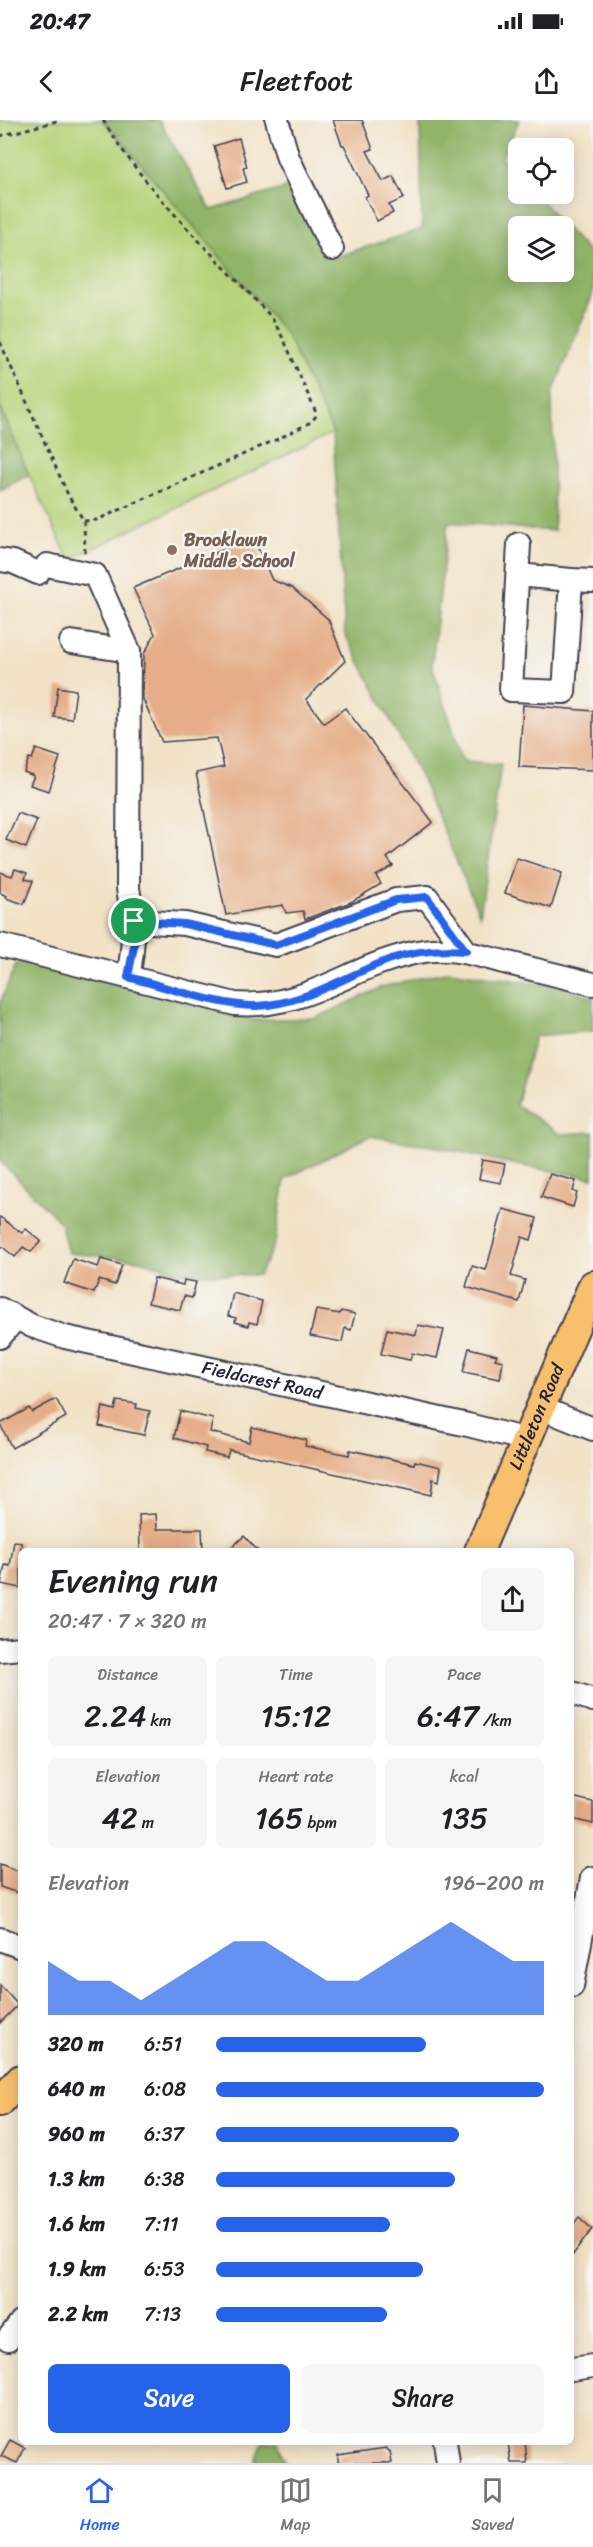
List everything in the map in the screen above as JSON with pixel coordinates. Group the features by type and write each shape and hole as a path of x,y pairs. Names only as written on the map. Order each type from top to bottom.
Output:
{"main road":[{"name":"Littleton Road","path":"480,1548 593,1285"},
{"path":"0,2102 18,2082"}],"street":[{"path":"277,120 288,158 332,249"},
{"path":"518,575 582,581 564,692 512,690 519,544"},
{"path":"0,560 43,569 95,575 129,651 128,888 134,921 134,946 128,977"},
{"path":"71,642 129,651"},
{"path":"134,921 185,924 276,945 396,900 427,897 466,951"},
{"path":"0,945 235,1004 258,1006 280,1003 312,993 411,953 438,950 466,951 593,984"},
{"path":"0,1337 8,1314"},
{"name":"Fieldcrest Road","path":"8,1314 65,1336 527,1440"},
{"path":"541,1408 593,1429"},
{"path":"0,1650 18,1648"},
{"path":"574,1694 593,1700"},
{"path":"574,1970 586,1877"},
{"path":"0,1939 18,1946"},
{"path":"574,2369 593,2366"},
{"path":"445,2445 448,2463"}],"path":[{"path":"0,136 61,120"},
{"path":"84,521 97,520 282,437 311,422 317,415 284,339 272,318 162,200 103,120"},
{"path":"0,342 69,497 84,521 84,573"}],"green space":[{"path":"0,120 103,120 286,334 333,433 69,560 0,406"},
{"path":"103,120 159,120 211,210 296,185 332,258 422,229 420,120 519,120 511,138 508,138 508,145 502,158 508,165 508,204 544,204 555,216 508,216 508,282 574,282 574,236 593,257 593,294 552,394 554,531 448,522 432,665 463,761 501,764 480,916 422,780 345,634 333,433 286,334"},
{"path":"0,406 29,475 0,490"},
{"path":"37,962 254,1020 316,1018 382,987 449,971 562,987 593,997 593,1031 535,1036 516,1105 560,1134 593,1132 593,1178 370,1136 285,1179 275,1243 259,1275 187,1274 139,1260 68,1253 60,1222 0,1161 0,1003 16,964"},
{"path":"262,2445 279,2445 285,2463 255,2463"}],"building":[{"path":"333,120 362,120 373,149 367,151 383,181 393,176 404,198 389,205 393,213 377,221 365,197 368,195 342,145"},
{"path":"239,138 247,167 243,168 247,182 227,188 214,146"},
{"name":"Brooklawn Middle School","path":"253,537 272,580 292,588 328,619 345,661 306,699 324,723 345,708 433,822 387,858 393,866 376,876 381,884 351,902 305,919 303,911 286,913 283,905 226,915 196,773 224,767 217,738 162,742 143,699 144,654 155,634 133,588"},
{"path":"58,687 76,690 72,719 54,717"},
{"path":"523,705 593,711 593,770 519,767"},
{"path":"36,749 60,757 49,791 30,785 34,776 24,772 29,758 32,759"},
{"path":"18,813 37,820 26,848 6,840"},
{"path":"517,858 562,873 551,908 505,893"},
{"path":"15,869 27,873 25,879 33,881 24,904 6,898 7,896 0,893 0,872 12,876"},
{"path":"483,1160 505,1164 501,1183 479,1179"},
{"path":"550,1174 576,1181 573,1191 577,1193 573,1207 541,1197"},
{"path":"503,1209 537,1218 531,1240 522,1237 511,1276 525,1280 519,1302 466,1287 472,1266 486,1270"},
{"path":"0,1217 22,1233 26,1229 41,1241 31,1252 23,1247 15,1257 0,1245"},
{"path":"73,1259 98,1267 101,1259 122,1265 115,1285 99,1280 94,1293 64,1283"},
{"path":"154,1278 183,1285 184,1280 196,1282 192,1298 184,1296 180,1310 148,1303"},
{"path":"233,1293 262,1301 257,1324 249,1322 248,1326 235,1322 236,1318 228,1316"},
{"path":"316,1310 355,1314 351,1330 345,1328 342,1342 310,1336"},
{"path":"418,1325 444,1330 437,1358 412,1353 410,1360 381,1354 387,1329 416,1335"},
{"path":"469,1348 497,1355 495,1359 503,1361 500,1379 463,1372"},
{"path":"56,1399 66,1417 12,1448 0,1424 29,1408 32,1412"},
{"path":"117,1401 137,1404 136,1408 150,1411 144,1435 99,1426 103,1407 115,1410"},
{"path":"180,1411 213,1419 210,1432 249,1442 252,1427 306,1440 305,1446 349,1455 350,1450 414,1464 415,1461 441,1467 439,1481 433,1479 431,1495 229,1450 227,1457 205,1452 206,1447 174,1438"},
{"path":"156,1514 157,1529 202,1529 203,1548 140,1548 139,1515"},
{"path":"244,1536 255,1548 231,1548"},
{"path":"14,1541 21,1542 21,1548 18,1548 18,1587 1,1584 5,1565 10,1566"},
{"path":"574,1797 593,1802 593,1824 574,1819"},
{"path":"0,1864 18,1871 18,1893 0,1887"},
{"path":"0,1985 18,2005 0,2023"},
{"path":"579,2217 592,2229 574,2253 574,2223"},
{"path":"10,2440 25,2448 17,2463 1,2456"},
{"path":"508,2445 525,2445 527,2463 511,2463"},
{"path":"386,2448 390,2452 392,2463 338,2463 338,2455"}],"place":[{"name":"Brooklawn Middle School","path":"172,550"}],"route":[{"path":"427,897 446,920 466,951 438,950 411,953 312,993 280,1003 258,1006 235,1004 128,977 134,946 134,921 185,924 276,945 396,900 427,897"}]}
